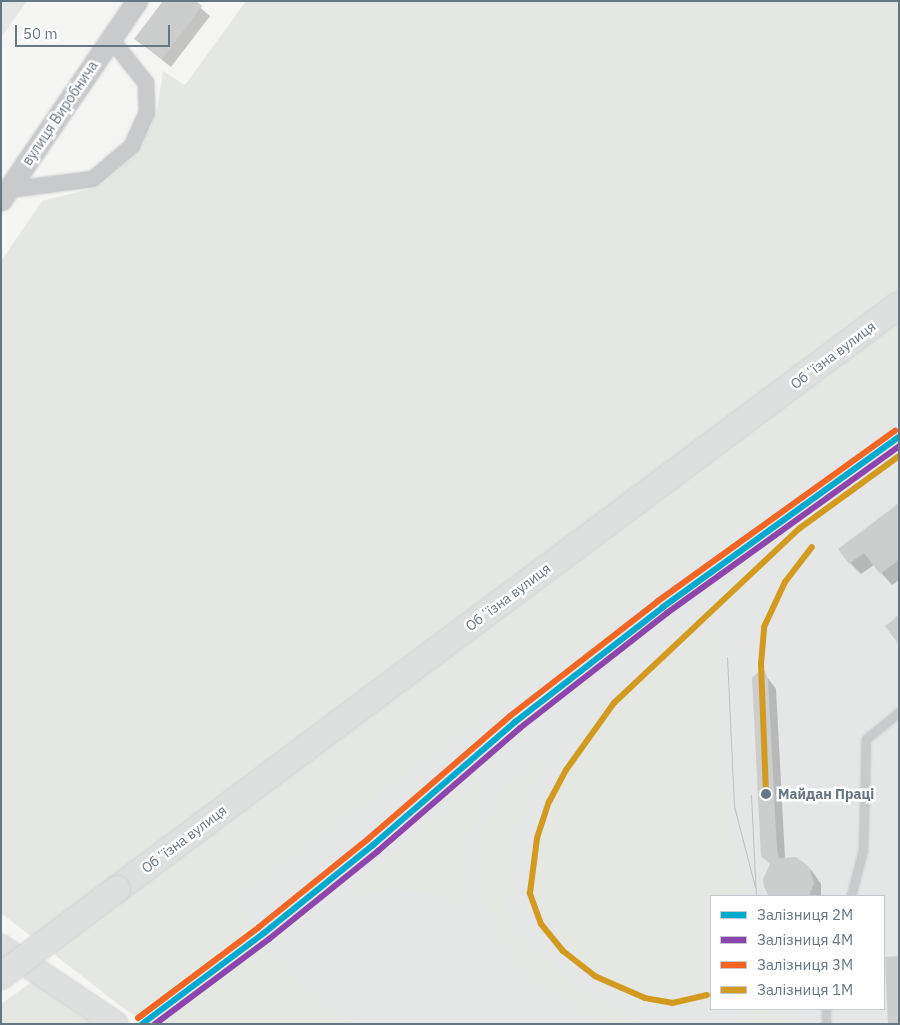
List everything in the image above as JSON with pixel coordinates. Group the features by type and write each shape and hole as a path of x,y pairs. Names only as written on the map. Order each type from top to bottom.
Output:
{"main road":[{"name":"Обʼїзна вулиця","path":"1,976 899,305"},
{"path":"1,947 116,1024"}],"street":[{"name":"вулиця Виробнича","path":"5,195 137,1"},
{"path":"5,195 93,179 132,146 147,113 146,83 111,39"}],"lane":[{"path":"851,895 863,850 866,739 899,712"},
{"path":"826,1010 826,1024"}],"shaded area":[{"path":"1,1 27,1 1,38"},
{"path":"246,1 899,1 899,415 234,899 300,988 358,1024 149,1024 123,1008 1,913 1,261 42,201 98,187 139,152 157,112 163,71 185,85"},
{"name":"Майдан Праці","path":"899,415 899,1024 358,1024 300,988 233,899"},
{"path":"692,632 716,633 722,647 727,827 748,895 710,895 710,998 700,1005 679,1008 648,1003 585,971 554,947 539,928 527,891 529,868 560,780 579,739 626,688 637,687"},
{"path":"558,738 526,800 516,832 510,865 510,887 503,905 515,930 575,987 600,1003 626,1013 631,1020 652,1024 605,1024 530,983 502,941 483,896 480,867 484,826 501,792"},
{"path":"481,780 482,798 461,861 463,884 473,912 446,898 420,891 390,889 363,893 334,902"},
{"path":"36,979 100,1024 1,1024 1,1004"},
{"path":"753,1010 766,1010 777,1011 812,1024 731,1024"},
{"path":"834,1010 875,1010 875,1011 834,1012"}],"building":[{"path":"163,1 196,1 202,6 162,59 134,39"},
{"path":"899,503 899,560 880,574 864,553 849,564 838,549"},
{"path":"899,615 899,645 885,626"},
{"path":"760,670 765,671 768,679 779,858 796,857 809,867 814,883 809,895 768,895 764,887 763,879 770,864 761,856 752,678"},
{"path":"899,956 899,1024 888,1024 885,957"}],"tram line":[{"path":"727,657 734,806 755,887"},
{"path":"751,795 756,895"}],"rail line":[{"name":"3М","path":"138,1018 259,927 368,839 510,716 658,601 895,431"},
{"name":"2М","path":"142,1024 264,933 373,845 515,722 663,607 899,437"},
{"name":"4М","path":"155,1024 269,939 378,851 520,728 667,613 899,446"},
{"name":"1М","path":"707,995 673,1003 645,998 595,976 563,951 541,924 530,893 537,838 549,802 566,770 614,703 800,528 899,456"},
{"name":"1М","path":"766,794 761,664 764,627 785,582 812,547"}],"place":[{"name":"Майдан Праці","path":"766,794"}]}
